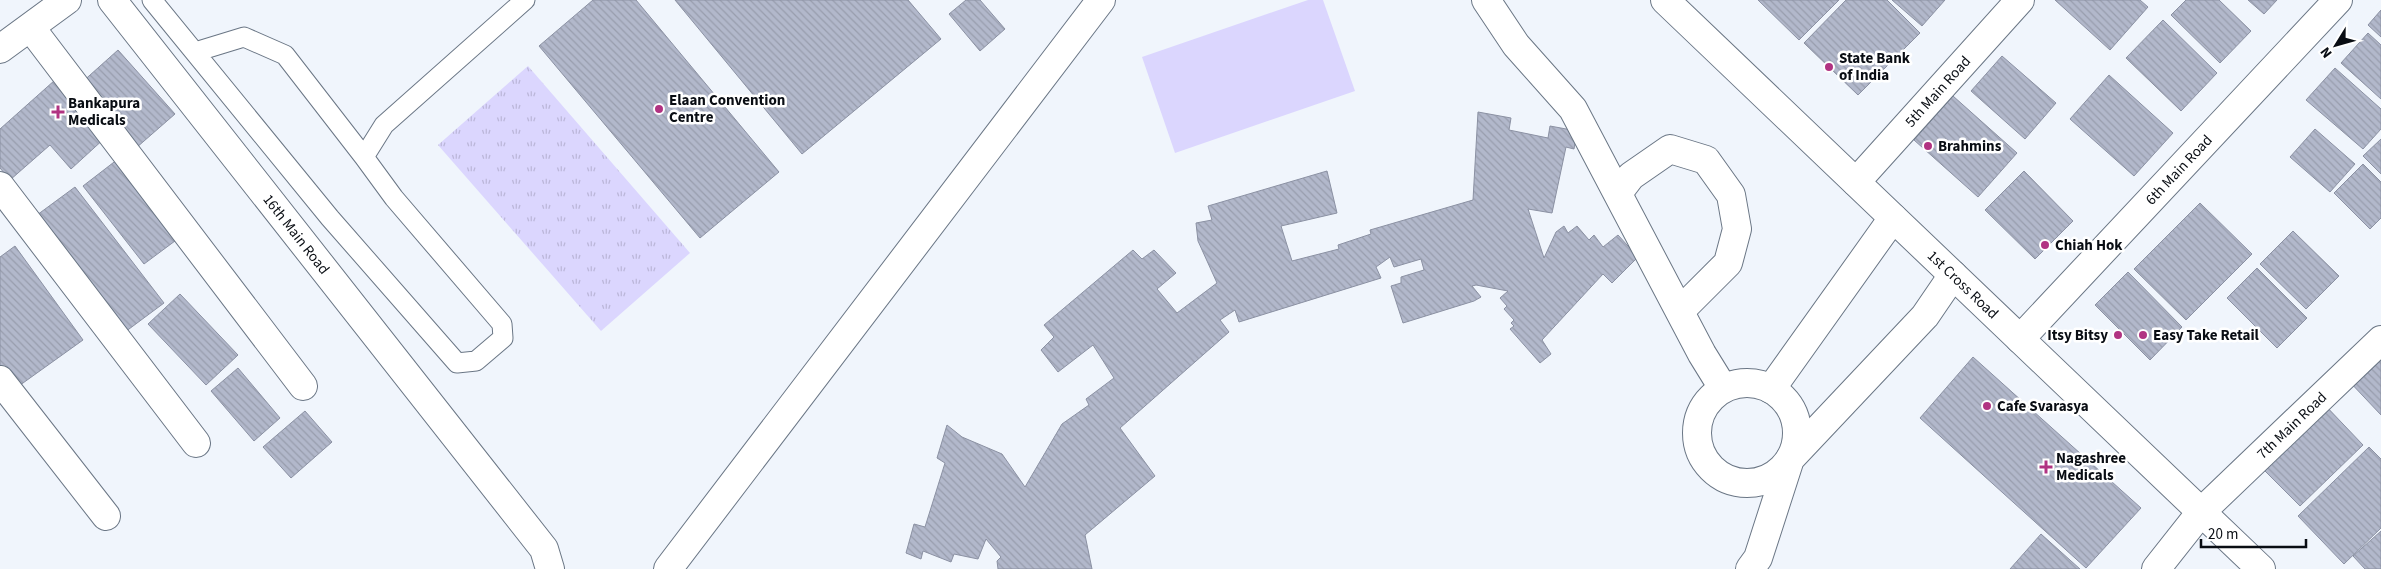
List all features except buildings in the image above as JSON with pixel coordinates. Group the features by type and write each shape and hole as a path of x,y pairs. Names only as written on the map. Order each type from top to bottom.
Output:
{"street":[{"path":"68,0 10,37 304,386"},
{"name":"16th Main Road","path":"112,0 544,549 550,569"},
{"path":"668,569 1100,0"},
{"path":"1486,0 1516,45 1573,109 1723,388"},
{"name":"1st Cross Road","path":"1665,0 2261,569"},
{"name":"5th Main Road","path":"1856,182 2020,0"},
{"name":"6th Main Road","path":"2020,339 2338,0"},
{"path":"1618,193 1631,176 1670,149 1706,160 1731,195 1736,229 1728,263 1680,311"},
{"path":"0,186 196,443"},
{"path":"1771,389 1893,218"},
{"path":"1750,569 1758,558 1790,459 1796,444 1797,428 1792,412 1784,399 1771,389 1756,384 1739,383 1723,388 1709,398 1700,413 1696,430 1698,446 1705,462 1718,474 1732,481 1750,483 1766,480 1780,471 1790,459 1925,316 1953,275"},
{"name":"7th Main Road","path":"2156,569 2201,512 2381,340"},
{"path":"0,380 106,516"}],"lane":[{"path":"152,0 330,218 457,363 476,360 503,338 502,324 394,198 285,55 244,38 195,52"},
{"path":"364,157 384,125 525,0"}],"green space":[{"path":"1308,0 1323,0 1355,91 1175,153 1142,57"},
{"path":"528,66 690,253 601,331 438,145"}],"place":[{"name":"State Bank of India","path":"1829,67"},
{"name":"Elaan Convention Centre","path":"659,109"},
{"name":"Bankapura Medicals","path":"58,112"},
{"name":"Brahmins","path":"1928,146"},
{"name":"Chiah Hok","path":"2045,245"},
{"name":"Itsy Bitsy","path":"2118,335"},
{"name":"Easy Take Retail","path":"2143,335"},
{"name":"Cafe Svarasya","path":"1987,406"},
{"name":"Nagashree Medicals","path":"2046,467"}]}
